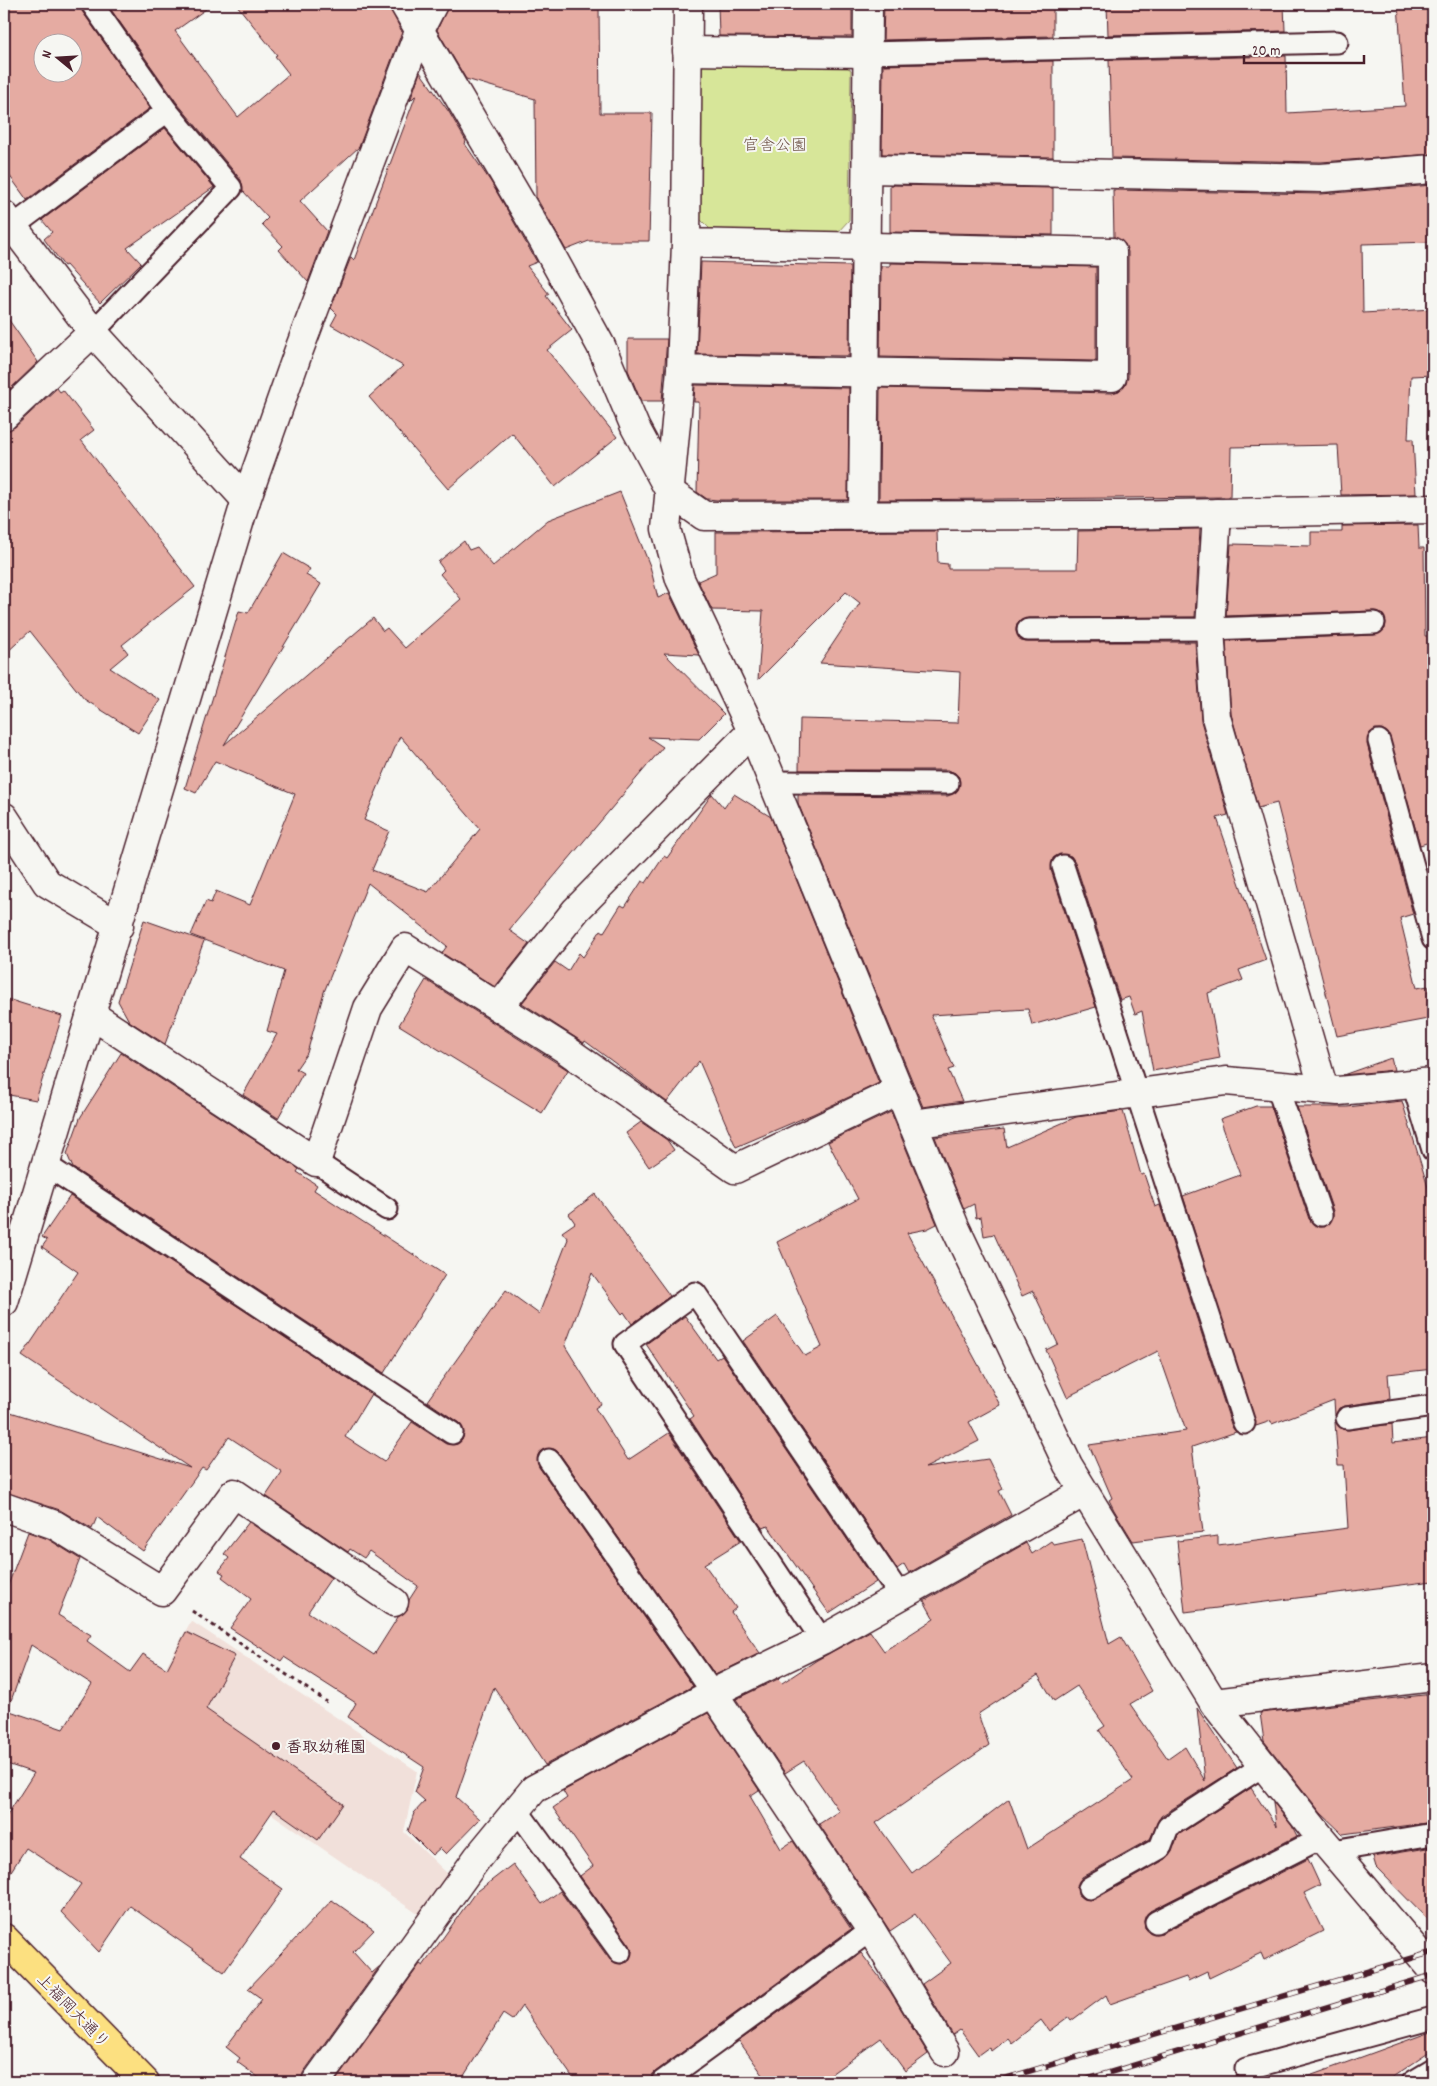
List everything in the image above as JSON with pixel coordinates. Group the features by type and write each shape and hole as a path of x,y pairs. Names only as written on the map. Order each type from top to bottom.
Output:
{"main road":[{"name":"上福岡大通り","path":"4,1938 145,2082"}],"street":[{"path":"404,4 544,242 596,337 635,427 670,492 704,516 1217,513 1433,509"},
{"path":"4,1302 246,500 299,350 420,29 433,4"},
{"path":"688,4 686,243 681,369 666,529 680,579 752,731 955,1227 1083,1493 1214,1702 1327,1844 1433,1970"},
{"path":"863,515 868,4"},
{"path":"688,51 867,53"},
{"path":"866,169 1321,178 1433,170"},
{"path":"8,221 92,332 246,500"},
{"path":"681,369 1112,377 1112,252 686,243"},
{"path":"4,416 92,332"},
{"path":"1217,513 1210,629 1216,717 1324,1090"},
{"path":"499,1007 576,910 752,731"},
{"path":"4,816 47,883 119,926"},
{"path":"92,1015 316,1162 368,1008 405,948 565,1049 735,1168 898,1091"},
{"path":"912,1124 1226,1081 1338,1091 1423,1083"},
{"path":"4,1506 55,1525 162,1591 234,1493 394,1602"},
{"path":"316,2082 478,1857 534,1789 713,1693 822,1640 1083,1493"},
{"path":"1214,1702 1433,1677"},
{"path":"713,1693 871,1930 945,2052"}],"lane":[{"path":"92,4 167,111 231,188 92,332"},
{"path":"867,53 1337,42"},
{"path":"8,221 167,111"},
{"path":"1028,630 1210,629 1374,623"},
{"path":"1379,741 1433,939"},
{"path":"772,782 948,783"},
{"path":"1063,866 1244,1423"},
{"path":"1423,1083 1433,1150"},
{"path":"1277,1086 1321,1215"},
{"path":"316,1162 387,1209"},
{"path":"46,1165 452,1433"},
{"path":"822,1640 625,1344 695,1293 900,1595"},
{"path":"1348,1418 1433,1406"},
{"path":"549,1460 713,1693"},
{"path":"1089,1888 1160,1848 1168,1827 1264,1765"},
{"path":"516,1810 620,1952"},
{"path":"1156,1922 1327,1844 1433,1834"},
{"path":"662,2082 871,1930"},
{"path":"1246,2069 1433,2018"},
{"path":"1413,2082 1433,2070"}],"path":[{"path":"162,1591 326,1702"}],"shaded area":[{"name":"香取幼稚園","path":"191,1621 417,1771 404,1832 450,1876 418,1914 136,1721"}],"green space":[{"name":"官舎公園","path":"842,63 851,70 849,220 838,232 711,230 699,218 701,64"}],"building":[{"path":"4,4 80,4 82,11 150,108 27,200 4,168"},
{"path":"107,4 213,4 175,31 238,117 289,74 275,56 277,55 236,4 388,4 402,32 359,147 300,201 327,231 308,282 279,250 283,246 262,224 268,218 243,191 241,180 177,103"},
{"path":"449,4 527,4 526,9 599,8 600,113 652,113 649,241 589,241 566,250 536,197 535,99 466,79 437,30"},
{"path":"718,4 852,4 852,37 719,36"},
{"path":"884,4 1053,4 1053,36 883,40"},
{"path":"1107,4 1284,4 1285,31 1108,35"},
{"path":"1398,4 1433,4 1433,154 1321,162 1112,158 1109,60 1286,56 1287,113 1405,106"},
{"path":"1053,61 1053,157 882,154 883,65"},
{"path":"420,72 449,112 466,141 465,144 491,182 537,262 527,266 549,294 546,296 572,330 547,350 617,437 555,487 512,433 448,489 369,397 403,366 331,325 337,314 331,308 351,257 354,260 416,95 410,101"},
{"path":"165,128 214,187 127,248 141,263 100,303 66,265 64,266 44,239 52,232 42,220"},
{"path":"890,185 1053,188 1053,235 890,232"},
{"path":"1433,185 1433,242 1362,244 1363,313 1433,309 1433,375 1411,376 1408,439 1413,439 1416,494 1341,495 1338,445 1231,447 1230,497 879,500 880,388 1112,393 1119,391 1125,385 1128,377 1128,252 1125,244 1114,237 1113,190 1321,194"},
{"path":"701,262 850,266 849,356 697,354"},
{"path":"890,263 1096,267 1096,361 880,357 881,266 890,266"},
{"path":"4,313 38,362 4,395"},
{"path":"628,339 667,339 662,401 641,401 628,370"},
{"path":"695,385 849,388 848,500 717,500 707,499 697,492 699,402 694,402"},
{"path":"57,388 60,392 63,390 94,430 81,440 195,587 122,645 128,653 110,668 160,700 138,733 84,699 30,631 4,655 4,431 15,427"},
{"path":"620,492 650,566 658,598 669,593 699,655 664,653 724,714 699,739 648,737 663,747 509,930 529,944 495,987 442,953 447,946 368,883 324,992 307,1053 296,1069 303,1073 278,1118 243,1095 277,1034 267,1031 284,971 191,935 206,901 211,903 216,891 250,905 295,794 215,761 196,793 185,788 239,611 248,613 283,553 310,569 306,575 321,584 224,745 373,618 383,631 387,628 405,648 461,599 440,574 444,570 438,562 464,541 469,550 477,547 493,566 548,520","holes":["400,736 480,829 428,892 372,870 389,831 364,820"]},
{"path":"1418,525 1419,548 1424,548 1425,636 1433,636 1433,841 1420,845 1388,733 1382,729 1375,729 1370,733 1367,744 1413,914 1400,918 1417,988 1428,986 1433,1018 1337,1036 1277,803 1258,808 1231,714 1226,641 1374,635 1385,629 1386,622 1380,612 1374,611 1226,616 1231,544 1311,546 1311,532 1342,532 1342,526"},
{"path":"1200,529 1195,617 1028,618 1017,623 1016,631 1021,641 1028,642 1195,642 1201,721 1228,815 1217,818 1266,960 1239,970 1243,980 1208,993 1220,1058 1153,1071 1142,1011 1135,1014 1129,997 1120,1000 1075,862 1071,856 1060,854 1053,858 1051,870 1096,1007 1032,1025 1028,1009 931,1015 954,1068 948,1070 962,1101 923,1107 798,803 798,795 948,796 958,790 959,777 948,770 799,770 800,719 958,723 960,672 820,663 860,603 846,592 758,680 763,611 712,610 698,581 716,573 716,532 937,531 938,563 948,564 948,569 1077,569 1078,531"},
{"path":"712,794 724,808 734,794 771,817 879,1083 736,1147 699,1061 667,1102 585,1041 584,1043 522,1003 555,962 568,971 579,953 583,957 601,930 604,932 621,905 625,907 642,881 646,883 664,856 667,858"},
{"path":"144,920 204,941 165,1044 129,1021 118,1001"},
{"path":"426,980 568,1070 542,1113 399,1025"},
{"path":"4,998 62,1016 36,1100 4,1094"},
{"path":"121,1053 299,1169 297,1172 317,1185 314,1190 445,1275 384,1373 73,1168 67,1154 80,1118"},
{"path":"1391,1058 1394,1070 1343,1075"},
{"path":"1402,1101 1433,1204 1433,1369 1388,1374 1390,1399 1345,1406 1339,1408 1335,1416 1334,1400 1272,1424 1271,1421 1256,1426 1183,1196 1240,1175 1220,1119 1256,1106 1271,1106 1309,1219 1318,1227 1325,1227 1333,1218 1333,1211 1297,1107 1347,1107"},
{"path":"1123,1111 1141,1175 1144,1174 1155,1207 1160,1205 1232,1427 1236,1432 1192,1447 1203,1532 1133,1541 1109,1500 1112,1498 1089,1445 1186,1431 1158,1351 1067,1397 1046,1350 1058,1344 1033,1291 1022,1296 994,1234 984,1236 981,1217 976,1218 974,1204 964,1209 935,1137 1004,1129 1007,1147 1076,1117"},
{"path":"891,1112 937,1224 927,1229 907,1233 1000,1405 969,1422 979,1441 925,1468 988,1459 1003,1489 999,1491 1011,1515 909,1573 904,1564 897,1569 743,1341 777,1316 805,1356 822,1347 777,1242 858,1199 828,1142"},
{"path":"641,1122 667,1140 674,1150 649,1167 626,1133"},
{"path":"595,1194 670,1296 632,1324 624,1312 622,1314 592,1273 565,1346 601,1404 595,1408 628,1460 669,1433 741,1541 704,1564 736,1608 731,1612 760,1653 715,1675 559,1453 554,1449 542,1450 538,1455 539,1467 693,1686 545,1765 494,1687 456,1797 480,1819 446,1854 440,1848 432,1855 408,1831 414,1813 425,1801 415,1792 424,1767 348,1717 356,1703 284,1657 281,1661 230,1628 251,1599 222,1577 224,1574 219,1571 229,1558 224,1554 249,1522 331,1578 308,1612 374,1655 398,1617 407,1610 409,1600 418,1586 369,1551 364,1558 350,1549 348,1552 266,1496 282,1472 229,1437 206,1470 202,1468 143,1551 97,1517 92,1529 60,1510 4,1492 4,1410 190,1468 22,1356 78,1272 42,1247 47,1240 42,1237 70,1196 371,1394 345,1437 384,1462 412,1422 446,1444 457,1444 462,1440 464,1433 459,1423 427,1401 506,1290 539,1314 568,1239 562,1232 575,1223 569,1214"},
{"path":"685,1316 716,1359 722,1355 876,1582 829,1613 768,1526 762,1528 690,1419 694,1416 646,1344"},
{"path":"1335,1422 1342,1429 1348,1430 1392,1424 1393,1443 1433,1438 1433,1581 1185,1612 1177,1541 1218,1536 1218,1545 1348,1528 1344,1465 1338,1465"},
{"path":"28,1532 48,1539 80,1559 58,1615 91,1635 87,1641 130,1672 143,1654 167,1669 186,1632 235,1656 206,1709 343,1804 318,1840 274,1809 240,1859 283,1889 224,1972 130,1906 99,1952 61,1912 81,1884 26,1848 4,1882 4,1820 34,1773 4,1763 4,1709 63,1729 92,1684 31,1645 8,1709 4,1708 4,1596"},
{"path":"1082,1539 1109,1644 1121,1637 1152,1691 1130,1704 1168,1759 1185,1747 1205,1781 1197,1708 1237,1768 1161,1816 1150,1839 1082,1877 1077,1887 1078,1895 1083,1899 1095,1899 1166,1859 1172,1852 1178,1835 1251,1788 1276,1826 1273,1802 1292,1826 1297,1836 1150,1911 1144,1921 1145,1928 1155,1934 1162,1933 1308,1859 1320,1885 1304,1893 1323,1931 1264,1960 1261,1953 1209,1978 1207,1972 1188,1981 1186,1977 1110,2004 1106,1995 1071,2021 1068,2017 1049,2031 1041,2020 1012,2043 1008,2038 991,2051 989,2047 978,2055 960,2030 953,2035 922,1984 951,1963 915,1914 890,1931 819,1824 839,1811 804,1761 785,1773 736,1699 778,1679 782,1683 817,1660 870,1631 884,1651 934,1619 924,1601 1026,1543 1032,1554 1051,1541 1054,1545","holes":["1038,1675 1054,1701 1077,1686 1105,1726 1099,1730 1133,1780 1027,1849 1009,1799 912,1873 876,1823 989,1745 978,1714"]},
{"path":"1433,1694 1433,1822 1343,1834 1321,1813 1264,1741 1260,1713"},
{"path":"708,1713 759,1790 750,1796 781,1849 793,1841 851,1929 655,2072 650,2082 576,2082 522,2006 512,2020 503,2014 460,2082 335,2082 420,1964 423,1966 474,1894 513,1864 542,1904 560,1891 610,1960 621,1964 628,1962 632,1951 630,1945 580,1876 593,1866 553,1808 567,1798 563,1791"},
{"path":"1433,1847 1433,1925 1376,1867 1373,1857"},
{"path":"332,1900 374,1930 353,1952 372,1973 380,1966 303,2073 301,2082 265,2082 237,2062 240,2058 226,2047 262,1999 248,1989"},
{"path":"861,1953 890,1991 928,2054 905,2071 881,2038 820,2082 768,2082 739,2041"},
{"path":"1433,2031 1433,2050 1385,2082 1305,2082 1304,2078"}],"railway":[{"path":"993,2082 1433,1952"},
{"path":"1078,2082 1433,1975"}],"place":[{"name":"香取幼稚園","path":"276,1746"}]}
